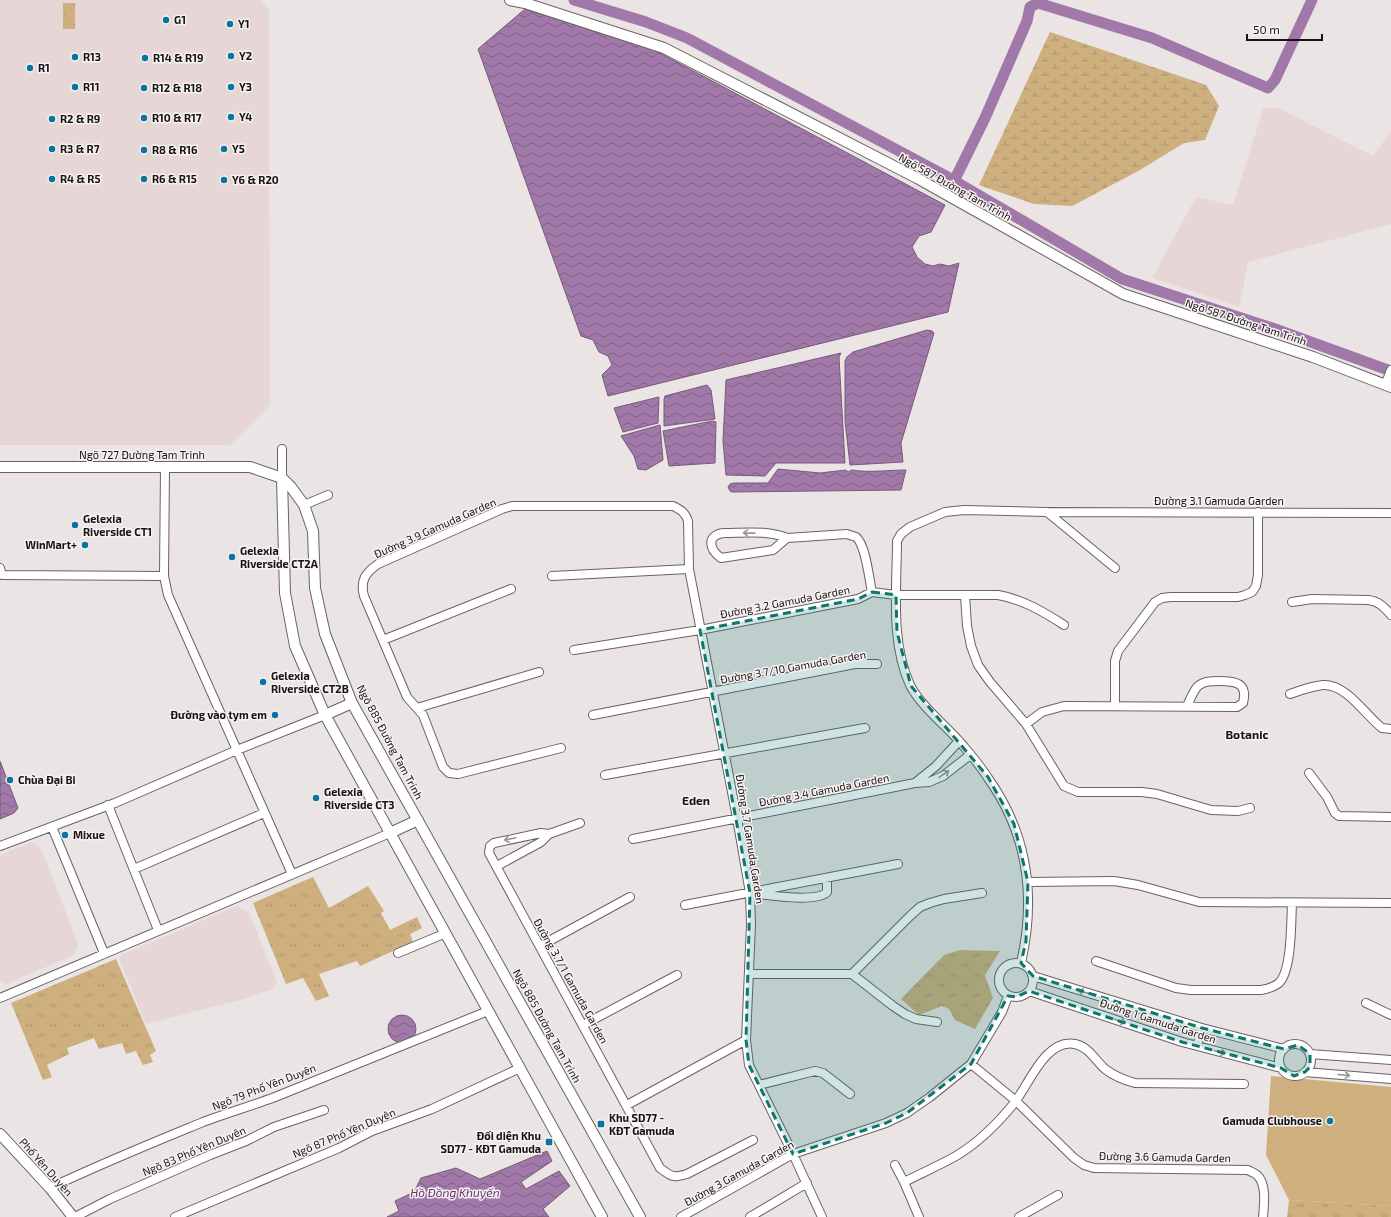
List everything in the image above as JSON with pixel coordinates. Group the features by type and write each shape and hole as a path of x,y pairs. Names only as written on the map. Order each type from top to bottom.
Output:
{"street":[{"name":"Ngõ 587 Đường Tam Trinh","path":"510,0 525,3 664,48 917,178 1123,294 1388,383"},
{"path":"1388,383 1391,370"},
{"path":"282,449 285,593 295,646 325,715 602,1217"},
{"name":"Ngõ 727 Đường Tam Trinh","path":"0,467 250,467 282,478"},
{"path":"165,467 164,576 168,595 292,874"},
{"name":"Ngõ 885 Đường Tam Trinh","path":"282,478 291,487 304,505 313,532 315,588 325,634 352,702 640,1217"},
{"path":"304,505 328,495"},
{"name":"Đường 3.9 Gamuda Garden","path":"562,748 458,774 449,772 443,767 423,715 407,697 364,596 362,587 364,577 370,570 385,561 502,509 512,506 673,506 681,509 686,514 688,521 689,569"},
{"name":"Đường 3.1 Gamuda Garden","path":"896,595 897,541 900,534 910,527 945,512 964,510 1047,512 1391,513"},
{"path":"1047,512 1115,568"},
{"path":"1115,706 1115,661 1118,651 1155,602 1162,598 1171,597 1238,597 1252,592 1256,586 1258,575 1258,512"},
{"path":"787,538 773,550 721,558 715,554 711,544 713,538 718,534 724,533 769,533 778,534 787,538 847,534 855,537 861,544 872,592 896,595 998,595 1011,597 1049,615 1064,625"},
{"path":"0,568 2,575 164,576"},
{"path":"552,576 689,569"},
{"name":"Đường 3.7 Gamuda Garden","path":"689,569 750,893 751,924 746,1040 749,1065 822,1217"},
{"path":"383,640 511,589"},
{"name":"Đường 3.2 Gamuda Garden","path":"574,650 700,630 858,599 872,592"},
{"path":"896,595 897,632 903,663 911,686 921,700 959,741 992,784 1014,824 1023,856 1028,882 1026,941 1020,963"},
{"path":"965,595 967,626 971,646 978,665 990,682 1026,724 1064,786 1078,792 1142,792 1157,794 1211,810 1238,811 1250,808"},
{"path":"1292,602 1312,599 1376,601 1391,615"},
{"name":"Đường 3.7/10 Gamuda Garden","path":"593,715 855,664 877,664"},
{"path":"417,708 539,672"},
{"path":"1026,724 1042,712 1052,708 1064,706 1237,707 1243,703 1245,696 1243,689 1238,683 1231,681 1205,682 1198,687 1188,706"},
{"path":"1290,694 1314,686 1333,686 1343,691 1382,728 1391,729"},
{"path":"0,846 108,806 236,750 325,715 352,702"},
{"path":"606,775 865,728"},
{"name":"Đường 3.4 Gamuda Garden","path":"915,783 936,766 959,741"},
{"name":"Đường 3.4 Gamuda Garden","path":"633,839 915,783 929,782 943,776 970,755"},
{"path":"1309,772 1327,797 1334,813 1339,816 1391,817"},
{"path":"108,806 158,930"},
{"path":"134,870 264,813"},
{"path":"0,998 418,820"},
{"path":"497,866 541,842 549,834 580,823"},
{"path":"52,827 104,953"},
{"name":"Đường 3.7/1 Gamuda Garden","path":"549,834 541,833 491,844 488,848 489,853 660,1168 668,1174 676,1177 687,1174 752,1140"},
{"path":"685,905 898,864"},
{"path":"750,893 783,897 817,897 825,895 827,892 827,878"},
{"path":"1028,882 1114,881 1138,885 1199,902 1391,903"},
{"path":"852,974 920,907 944,899 982,893"},
{"path":"540,946 630,897"},
{"path":"1096,961 1153,982 1176,988 1191,990 1261,990 1270,988 1278,984 1284,976 1291,939 1292,903"},
{"path":"398,953 446,933"},
{"path":"1014,962 1026,966 1033,976 1033,984 1029,991 1023,996 1016,997 1008,996 1003,992 998,980 999,974 1003,968 1014,962"},
{"path":"749,974 852,974 905,1014 916,1019 937,1022"},
{"path":"583,1025 677,975"},
{"name":"Đường 1 Gamuda Garden","path":"1033,976 1202,1028 1284,1048"},
{"name":"Đường 1 Gamuda Garden","path":"1029,991 1197,1046 1281,1068"},
{"name":"Đường 3 Gamuda Garden","path":"681,1217 793,1154 886,1123 907,1113 971,1064 1002,1012 1008,996"},
{"path":"1366,1003 1391,1015"},
{"name":"Ngõ 79 Phố Yên Duyên","path":"50,1188 88,1170 190,1128 397,1049 488,1011"},
{"path":"1197,1046 1202,1028"},
{"path":"627,1105 746,1040"},
{"path":"904,1182 957,1155 994,1126 1016,1101 1043,1059 1052,1050 1064,1044 1074,1044 1084,1047 1105,1068 1124,1080 1135,1082 1244,1084"},
{"path":"1291,1045 1298,1045 1305,1048 1310,1054 1310,1067 1301,1075 1294,1076 1286,1074 1281,1068 1279,1061 1280,1054 1284,1048 1291,1045"},
{"path":"1310,1054 1391,1060"},
{"name":"Đường 3.6 Gamuda Garden","path":"971,1064 1016,1101 1074,1158 1084,1165 1094,1168 1248,1170 1258,1175 1262,1184 1264,1196 1263,1217"},
{"name":"Ngõ 87 Phố Yên Duyên","path":"175,1217 339,1148 372,1131 432,1109 520,1068"},
{"path":"759,1085 815,1071 823,1073 850,1094"},
{"path":"1305,1072 1391,1079"},
{"name":"Ngõ 83 Phố Yên Duyên","path":"74,1217 110,1199 210,1155 246,1142 274,1128 324,1110"},
{"name":"Phố Yên Duyên","path":"0,1134 50,1188 74,1217"},
{"path":"895,1165 919,1217"},
{"path":"750,1217 807,1183"},
{"path":"1019,1217 1029,1214 1058,1195"}],"highlighted area":[{"path":"872,592 896,595 897,632 911,686 988,777 1014,824 1028,882 1026,941 1021,963 1033,976 1202,1028 1284,1049 1298,1045 1310,1054 1310,1067 1305,1072 1294,1076 1281,1068 1182,1042 1029,991 1016,997 1008,996 971,1064 907,1113 886,1123 793,1154 749,1065 746,1040 750,893 700,630 858,599"}],"shaded area":[{"path":"0,0 260,0 269,10 270,405 230,445 0,445"},
{"path":"1276,107 1373,156 1391,131 1391,224 1248,262 1239,307 1152,278 1196,197 1233,205 1263,109"},
{"path":"31,842 41,848 78,944 74,955 7,984 0,982 0,855"},
{"path":"237,906 249,912 277,982 273,989 240,1000 146,1024 119,959 121,955"}],"green space":[{"path":"63,3 75,3 75,29 63,29"},
{"path":"65,6 74,7 73,25 65,25"},
{"path":"1050,32 1206,85 1219,106 1205,140 1184,143 1140,170 1072,206 1034,204 979,185"},
{"path":"313,877 329,908 368,886 384,911 381,913 390,930 417,917 422,928 410,934 413,942 360,966 357,961 319,974 329,996 316,1001 303,978 286,984 253,903"},
{"path":"960,950 1000,951 985,975 993,998 975,1029 955,1020 949,1009 942,1006 919,1015 901,999 944,955"},
{"path":"116,959 156,1051 150,1055 153,1062 143,1065 136,1051 126,1054 122,1043 99,1049 94,1038 67,1048 69,1054 47,1065 52,1077 43,1080 11,1003"},
{"name":"Gamuda Clubhouse","path":"1271,1076 1391,1087 1391,1206 1289,1200 1266,1155"},
{"path":"1289,1200 1391,1206 1391,1217 1287,1217"}],"water":[{"path":"525,9 654,50 945,205 931,232 919,236 912,247 917,257 925,264 933,266 940,264 949,266 959,263 948,312 608,396 602,375 612,365 608,356 599,352 593,340 581,336 478,49"},
{"path":"927,330 934,333 901,443 903,462 850,465 845,421 845,361 847,357 853,352"},
{"path":"841,353 839,357 845,463 776,463 765,476 726,475 723,441 726,380"},
{"path":"707,385 711,390 715,419 664,426 665,396"},
{"path":"659,397 658,423 623,432 614,408"},
{"path":"712,421 716,422 715,463 669,466 663,431"},
{"path":"660,425 663,460 646,470 638,469 634,456 621,436"},
{"path":"778,469 820,473 846,470 848,472 852,470 906,470 901,490 732,492 728,487 733,483 768,483"},
{"path":"0,761 18,808 14,813 0,819"},
{"path":"402,1015 412,1019 416,1029 412,1039 402,1043 392,1039 388,1029 392,1019"},
{"name":"Hồ Đồng Khuyến","path":"547,1151 552,1161 521,1182 526,1189 559,1171 570,1186 543,1209 549,1217 387,1217 399,1211 395,1201 414,1192 421,1178 456,1168 480,1179"}],"waterway":[{"path":"574,0 646,22 687,38 946,176 1122,279 1275,329 1391,371"},
{"path":"954,181 985,118 1027,21 1030,7 1038,3 1152,38 1268,88 1275,80 1312,0"}],"place":[{"name":"G1","path":"166,20"},
{"name":"Y1","path":"230,24"},
{"name":"Y2","path":"231,56"},
{"name":"R13","path":"75,57"},
{"name":"R14 & R19","path":"145,58"},
{"name":"R1","path":"30,68"},
{"name":"R11","path":"75,87"},
{"name":"Y3","path":"231,87"},
{"name":"R12 & R18","path":"144,88"},
{"name":"Y4","path":"231,117"},
{"name":"R10 & R17","path":"144,118"},
{"name":"R2 & R9","path":"52,119"},
{"name":"R3 & R7","path":"52,149"},
{"name":"Y5","path":"224,149"},
{"name":"R8 & R16","path":"144,150"},
{"name":"R4 & R5","path":"52,179"},
{"name":"R6 & R15","path":"144,179"},
{"name":"Y6 & R20","path":"224,180"},
{"name":"Gelexia Riverside CT1","path":"75,525"},
{"name":"WinMart+","path":"85,545"},
{"name":"Gelexia Riverside CT2A","path":"232,557"},
{"name":"Gelexia Riverside CT2B","path":"263,682"},
{"name":"Đường vào tym em","path":"275,715"},
{"name":"Chùa Đại Bi","path":"10,780"},
{"name":"Gelexia Riverside CT3","path":"316,798"},
{"name":"Mixue","path":"65,835"},
{"name":"Gamuda Clubhouse","path":"1330,1121"},
{"name":"Khu SD77 - KĐT Gamuda","path":"601,1124"},
{"name":"Đối diện Khu SD77 - KĐT Gamuda","path":"549,1142"}],"district":[{"name":"Botanic","path":"1247,735"},
{"name":"Eden","path":"696,801"}]}
